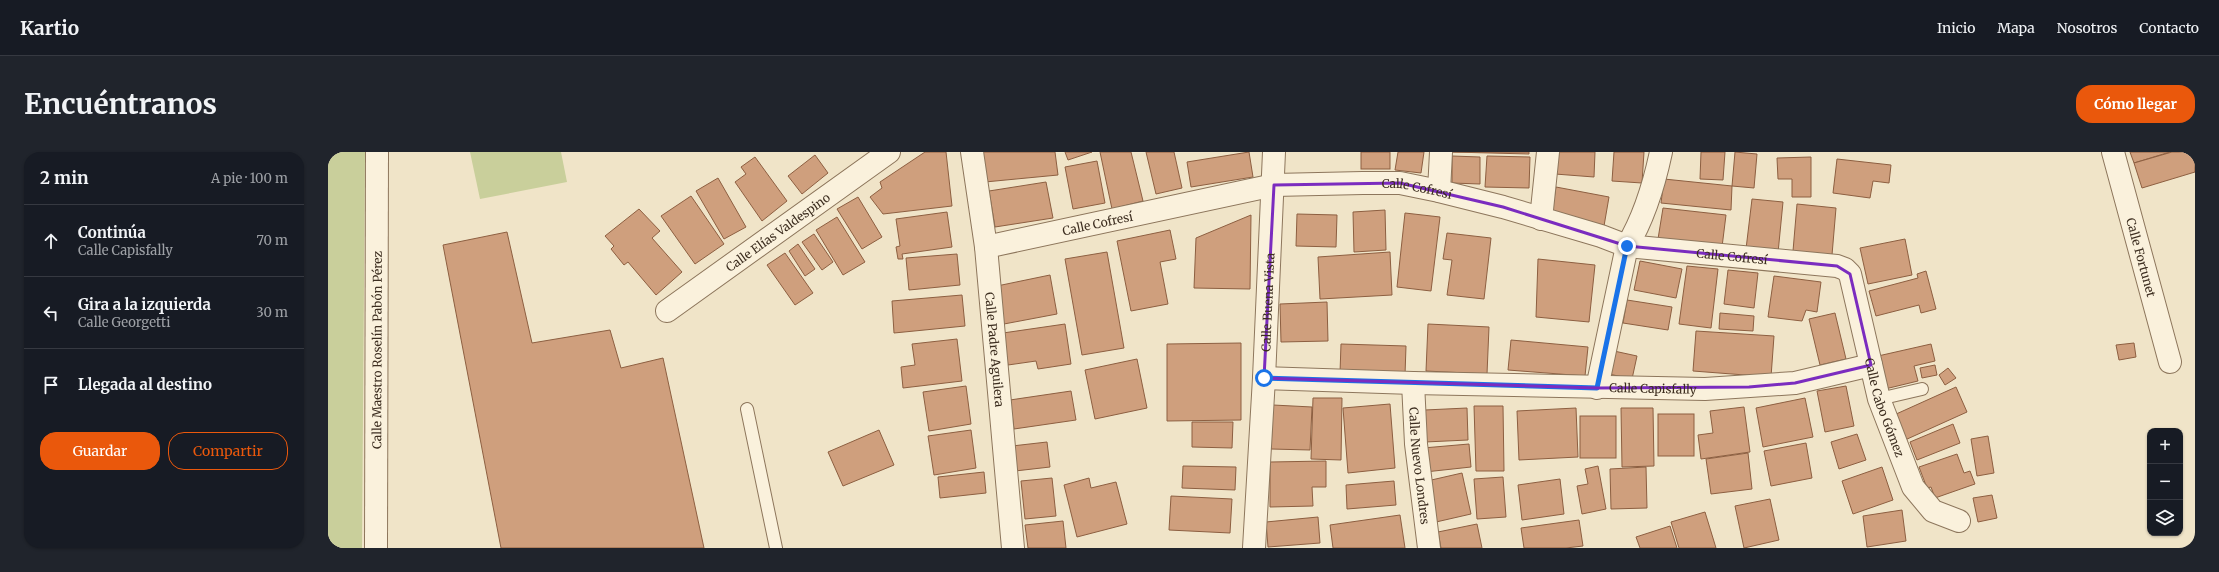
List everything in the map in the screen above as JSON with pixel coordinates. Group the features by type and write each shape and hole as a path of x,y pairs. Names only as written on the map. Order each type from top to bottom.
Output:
{"street":[{"name":"Calle Maestro Roselín Pabón Pérez","path":"376,548 377,152"},
{"name":"Calle Elías Valdespino","path":"667,311 889,152"},
{"name":"Calle Padre Aguilera","path":"972,152 986,247 1013,548"},
{"name":"Calle Buena Vista","path":"1254,548 1274,185 1274,152"},
{"path":"1439,191 1441,152"},
{"path":"1541,219 1548,152"},
{"path":"1597,388 1627,246 1638,228 1656,174 1661,152"},
{"name":"Calle Fortunet","path":"2113,152 2170,362"},
{"name":"Calle Cofresí","path":"986,247 1274,185 1400,183 1439,191 1541,219 1601,236 1627,246 1837,266 1845,269"},
{"name":"Calle Cabo Gómez","path":"1845,269 1850,274 1879,400 1913,488 1933,511 1959,521"},
{"name":"Calle Capisfally","path":"1264,378 1413,384 1597,388 1749,387 1795,383 1871,365"},
{"name":"Calle Nuevo Londres","path":"1413,384 1416,444 1429,548"}],"lane":[{"path":"1879,400 1922,389"},
{"path":"747,409 776,548"}],"highlighted area":[{"path":"1400,183 1503,207 1627,246 1837,266 1850,274 1871,365 1795,383 1749,387 1597,388 1264,378 1274,185"}],"green space":[{"path":"328,152 365,152 362,548 328,548"},
{"path":"470,152 561,152 567,182 480,199"}],"building":[{"path":"925,152 946,152 952,206 883,214 870,197 882,188 880,182"},
{"path":"982,152 1055,152 1058,175 985,182"},
{"path":"1065,152 1092,152 1068,160"},
{"path":"1100,152 1131,152 1143,201 1112,209"},
{"path":"1146,152 1174,152 1182,188 1156,194"},
{"path":"1249,152 1253,177 1191,187 1187,162"},
{"path":"1361,152 1390,152 1390,169 1361,169"},
{"path":"1398,152 1424,152 1421,173 1395,170"},
{"path":"1452,152 1529,152 1529,154"},
{"path":"1556,152 1595,152 1594,177 1555,174"},
{"path":"1614,152 1644,152 1642,183 1612,181"},
{"path":"1701,152 1725,152 1723,180 1700,179"},
{"path":"1735,152 1757,154 1754,188 1732,186"},
{"path":"2130,152 2170,152 2134,163"},
{"path":"2172,152 2191,152 2195,164 2195,172 2142,188 2134,163"},
{"path":"815,155 828,173 802,194 788,176"},
{"path":"1452,156 1480,157 1480,184 1452,183"},
{"path":"1487,156 1530,157 1529,188 1485,187"},
{"path":"755,157 787,201 762,221 735,182 746,174 741,167"},
{"path":"1811,157 1811,197 1792,197 1792,179 1778,179 1777,158"},
{"path":"1837,159 1891,165 1889,183 1873,181 1870,198 1833,193"},
{"path":"1097,161 1105,203 1073,209 1065,167"},
{"path":"718,178 746,227 724,239 696,191"},
{"path":"1664,179 1732,186 1731,210 1661,203"},
{"path":"1046,182 1053,218 995,227 989,191"},
{"path":"1556,187 1609,197 1604,226 1551,217"},
{"path":"691,196 724,244 695,264 661,216"},
{"path":"858,197 882,237 862,249 837,209"},
{"path":"1752,199 1783,202 1778,253 1746,249"},
{"path":"1797,204 1836,208 1832,255 1793,251"},
{"path":"1663,208 1726,215 1722,247 1658,239"},
{"path":"639,209 660,231 652,238 682,272 656,295 628,262 624,265 611,249 614,246 605,236"},
{"path":"1385,210 1386,250 1354,252 1353,212"},
{"path":"947,212 952,247 902,254 903,259 898,259 896,247 900,246 896,219"},
{"path":"1405,213 1440,217 1431,291 1397,287"},
{"path":"1297,214 1337,215 1336,247 1296,246"},
{"path":"1251,215 1250,289 1194,288 1196,238"},
{"path":"837,217 865,262 843,275 816,230"},
{"path":"1170,230 1176,259 1160,262 1168,304 1131,311 1117,241"},
{"path":"507,232 532,343 610,330 621,368 663,358 704,548 501,548 443,245"},
{"path":"1447,233 1491,238 1484,299 1447,295 1452,260 1443,259"},
{"path":"814,234 833,262 822,270 802,242"},
{"path":"1905,239 1912,275 1868,284 1860,248"},
{"path":"798,244 815,269 805,276 789,251"},
{"path":"1107,252 1124,348 1082,355 1065,259"},
{"path":"1390,252 1392,295 1320,299 1318,257"},
{"path":"785,253 813,293 795,305 767,265"},
{"path":"957,254 960,285 909,290 906,258"},
{"path":"1538,259 1595,265 1589,322 1536,317"},
{"path":"1640,261 1682,269 1676,298 1634,290"},
{"path":"1687,266 1718,269 1711,328 1679,324"},
{"path":"1728,270 1758,273 1754,308 1724,304"},
{"path":"1926,271 1936,309 1921,313 1919,305 1876,316 1869,291 1918,278 1917,274"},
{"path":"1050,275 1057,314 1004,324 997,286"},
{"path":"1774,276 1821,282 1817,312 1806,310 1802,321 1768,317"},
{"path":"962,295 965,326 894,333 892,301"},
{"path":"1627,300 1672,307 1668,330 1623,323"},
{"path":"1327,302 1328,341 1281,342 1280,304"},
{"path":"1720,313 1754,316 1753,331 1719,329"},
{"path":"1835,313 1846,359 1820,365 1809,319"},
{"path":"1065,324 1071,364 1038,369 1036,361 1008,365 1003,333"},
{"path":"1428,324 1489,327 1487,374 1426,371"},
{"path":"1696,331 1774,336 1771,377 1693,371"},
{"path":"957,339 962,381 903,388 901,367 915,365 912,344"},
{"path":"1511,340 1588,347 1585,376 1508,370"},
{"path":"1241,343 1241,420 1167,421 1167,344"},
{"path":"2134,343 2136,357 2119,360 2116,345"},
{"path":"1341,344 1406,346 1405,375 1340,373"},
{"path":"1931,344 1935,361 1914,366 1918,381 1885,389 1878,356"},
{"path":"1614,351 1637,356 1632,379 1609,374"},
{"path":"1137,359 1147,408 1095,419 1085,370"},
{"path":"1935,365 1937,375 1922,378 1920,368"},
{"path":"1948,368 1956,378 1945,385 1939,375"},
{"path":"966,386 971,424 929,431 923,392"},
{"path":"1846,386 1854,426 1825,432 1817,391"},
{"path":"1956,387 1967,412 1905,440 1894,415"},
{"path":"1071,391 1076,420 1014,429 1010,400"},
{"path":"1313,398 1342,398 1341,460 1311,459"},
{"path":"1805,398 1813,437 1763,447 1756,408"},
{"path":"1390,404 1395,468 1348,473 1343,408"},
{"path":"1273,405 1312,407 1310,450 1271,449"},
{"path":"1474,406 1503,406 1504,471 1476,471"},
{"path":"1744,407 1750,452 1701,459 1698,435 1713,433 1710,411"},
{"path":"1467,408 1468,440 1425,442 1425,410"},
{"path":"1576,408 1578,457 1519,460 1517,411"},
{"path":"1621,408 1653,408 1654,466 1622,467"},
{"path":"1658,414 1694,414 1694,456 1658,456"},
{"path":"1580,416 1616,416 1616,458 1580,458"},
{"path":"1192,422 1233,422 1232,448 1192,447"},
{"path":"1953,424 1960,443 1917,460 1910,442"},
{"path":"879,430 894,465 843,486 828,452"},
{"path":"971,430 976,468 934,475 928,436"},
{"path":"1857,434 1866,460 1839,469 1831,442"},
{"path":"1988,436 1994,473 1977,476 1971,439"},
{"path":"1047,442 1050,467 1015,471 1012,446"},
{"path":"1806,443 1812,478 1771,486 1764,451"},
{"path":"1469,444 1471,467 1425,472 1423,448"},
{"path":"1748,453 1752,489 1711,494 1706,459"},
{"path":"1957,454 1964,473 1970,471 1975,484 1935,498 1931,487 1927,488 1919,467"},
{"path":"1326,461 1326,487 1312,487 1313,506 1270,507 1270,462"},
{"path":"1183,466 1236,467 1235,490 1182,488"},
{"path":"1598,466 1606,509 1582,514 1577,486 1588,484 1585,469"},
{"path":"1646,467 1647,508 1611,509 1610,469"},
{"path":"1882,467 1893,500 1853,514 1842,481"},
{"path":"984,472 986,493 940,498 938,477"},
{"path":"1462,473 1471,514 1436,522 1427,481"},
{"path":"1503,477 1506,517 1477,519 1474,479"},
{"path":"1052,478 1056,516 1025,519 1021,481"},
{"path":"1089,478 1091,488 1116,482 1127,524 1077,537 1064,485"},
{"path":"1560,479 1564,514 1522,520 1518,485"},
{"path":"1394,481 1396,505 1347,509 1346,485"},
{"path":"1992,495 1997,518 1978,522 1973,498"},
{"path":"1171,496 1232,499 1230,533 1169,530"},
{"path":"1770,499 1779,540 1744,548 1735,506"},
{"path":"1902,510 1906,541 1867,547 1863,516"},
{"path":"1705,512 1716,548 1679,548 1671,522"},
{"path":"1400,515 1405,548 1333,548 1330,525"},
{"path":"1318,517 1320,543 1268,547 1266,522"},
{"path":"1579,520 1583,546 1566,548 1524,548 1521,528"},
{"path":"1063,521 1066,548 1028,548 1025,525"},
{"path":"1477,524 1482,548 1441,548 1438,532"},
{"path":"1670,526 1677,548 1640,548 1636,537"}],"route":[{"path":"1264,378 1413,384 1597,388 1627,246"}]}
